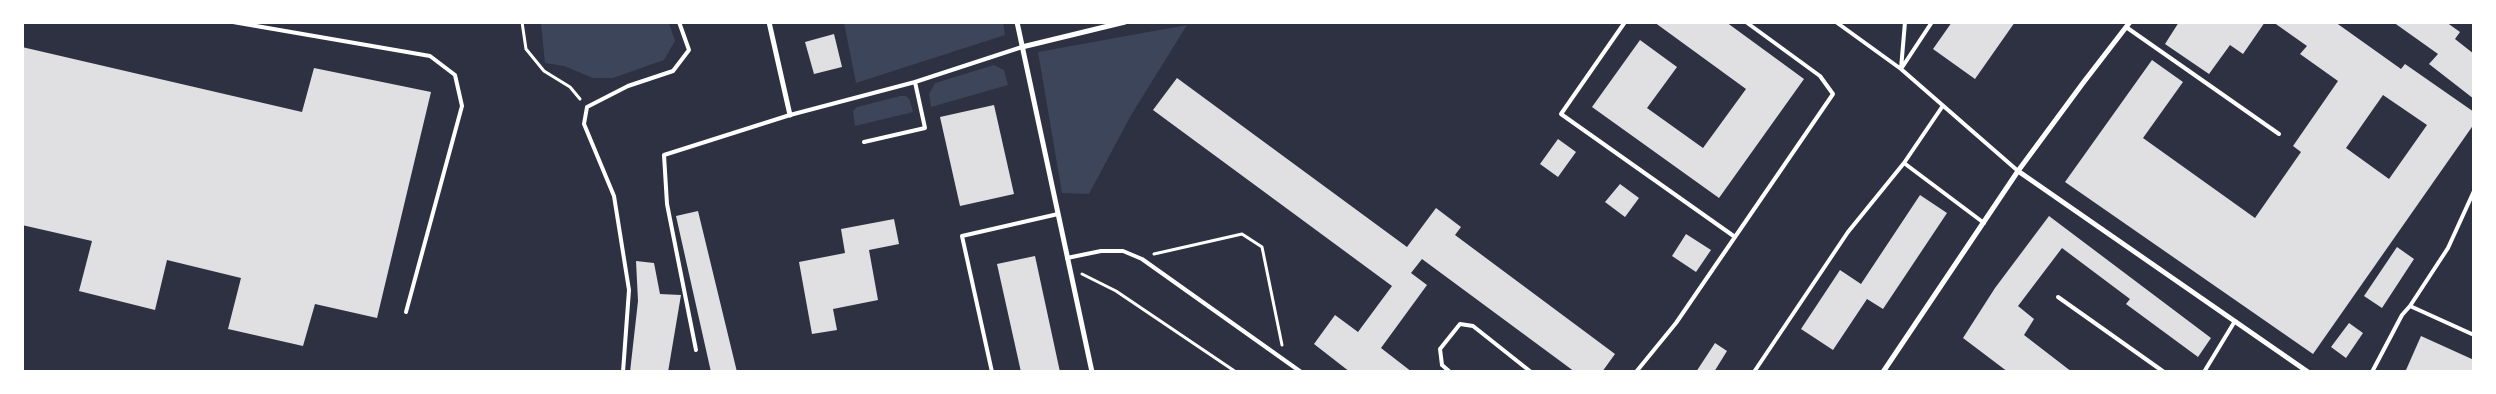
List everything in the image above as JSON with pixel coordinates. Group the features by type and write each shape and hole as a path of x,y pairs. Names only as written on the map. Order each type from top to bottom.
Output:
{"street":[{"path":"768,22 790,115"},
{"path":"1017,22 1092,372"},
{"path":"1022,46 1125,22"},
{"path":"1882,372 2018,171 2128,25"},
{"path":"2018,171 2308,372"}],"lane":[{"path":"234,22 430,56 455,75 462,106 406,312"},
{"path":"623,372 629,290 614,196 584,124 587,108 628,86 673,71 688,50 679,22"},
{"path":"1625,22 1561,114 1735,237"},
{"path":"1636,372 1676,323 1833,94 1820,76 1746,22"},
{"path":"1836,22 1900,69 2018,171"},
{"path":"1900,69 1905,22"},
{"path":"1900,69 1932,22"},
{"path":"2128,25 2279,134"},
{"path":"696,350 668,204 664,155 790,115 915,82 1022,46"},
{"path":"864,142 925,128 915,82"},
{"path":"1754,372 1848,232 1904,163 1942,107"},
{"path":"1904,163 1984,223"},
{"path":"2372,372 2402,315 2410,306 2448,248 2474,191"},
{"path":"992,372 962,236 1058,214"},
{"path":"1067,258 1101,251 1123,250 1142,259 1301,372"},
{"path":"2058,297 2164,372"},
{"path":"2410,306 2474,335"},
{"path":"2204,372 2235,321"},
{"path":"1450,372 1442,365 1440,349 1460,324 1473,326 1531,372"}],"path":[{"path":"522,22 526,49 544,71 570,87 587,108"},
{"path":"1142,259 1154,253 1242,234 1262,248 1285,360"},
{"path":"1069,268 1116,290 1236,372"}],"shaded area":[{"path":"541,23 669,23 675,41 664,60 613,78 593,78 564,66 545,63"},
{"path":"844,23 1003,23 1005,35 856,83"},
{"path":"1187,25 1130,117 1089,194 1062,193 1038,52"},
{"path":"994,65 1004,70 1008,85 931,107 929,94 935,83"},
{"path":"906,96 910,100 913,112 855,126 853,111 857,107"}],"building":[{"path":"1654,22 1726,22 1804,79 1719,198 1592,107 1640,40 1677,67 1647,108 1703,148 1746,89"},
{"path":"1952,22 2015,22 1975,79 1933,49"},
{"path":"2179,22 2265,22 2243,54 2230,45 2209,74 2165,44"},
{"path":"2273,22 2335,22 2401,69 2405,64 2474,112 2474,124 2313,354 2065,182 2152,60 2183,82 2143,138 2255,218 2301,152 2293,146 2338,81 2300,54 2307,46","holes":["2383,95 2427,125 2389,179 2346,148"]},
{"path":"2393,22 2446,22 2460,32 2455,39 2474,54 2474,99 2429,64 2438,54"},
{"path":"834,34 842,67 814,74 805,42"},
{"path":"22,47 302,112 314,68 431,92 377,318 315,304 303,346 228,329 241,278 167,260 155,310 79,291 92,241 22,225"},
{"path":"1177,78 1407,247 1436,208 1461,227 1455,235 1615,354 1602,372 1575,372 1422,259 1411,273 1427,285 1381,348 1412,372 1350,372 1314,344 1335,315 1358,332 1392,286 1153,110"},
{"path":"994,105 1014,194 960,206 940,117"},
{"path":"1558,139 1576,152 1558,177 1540,164"},
{"path":"1620,184 1639,198 1625,217 1605,202"},
{"path":"1920,195 1947,213 1883,309 1867,299 1833,350 1801,329 1840,270 1861,284"},
{"path":"698,211 737,372 711,372 676,216"},
{"path":"2049,216 2211,338 2198,357 2126,304 2130,299 2062,248 2018,306 2034,319 2024,335 2072,372 2008,372 1963,338 1995,288"},
{"path":"894,219 899,244 869,250 878,300 833,309 837,330 812,334 799,262 845,253 841,229"},
{"path":"1686,234 1711,250 1696,272 1672,256"},
{"path":"2397,247 2414,259 2382,308 2364,296"},
{"path":"1035,256 1060,372 1021,372 997,264"},
{"path":"636,261 654,263 660,294 681,295 668,372 630,372 638,301"},
{"path":"2349,323 2363,333 2346,358 2331,347"},
{"path":"2421,336 2474,360 2474,372 2406,370"},
{"path":"1715,343 1727,351 1714,372 1696,372"}]}
